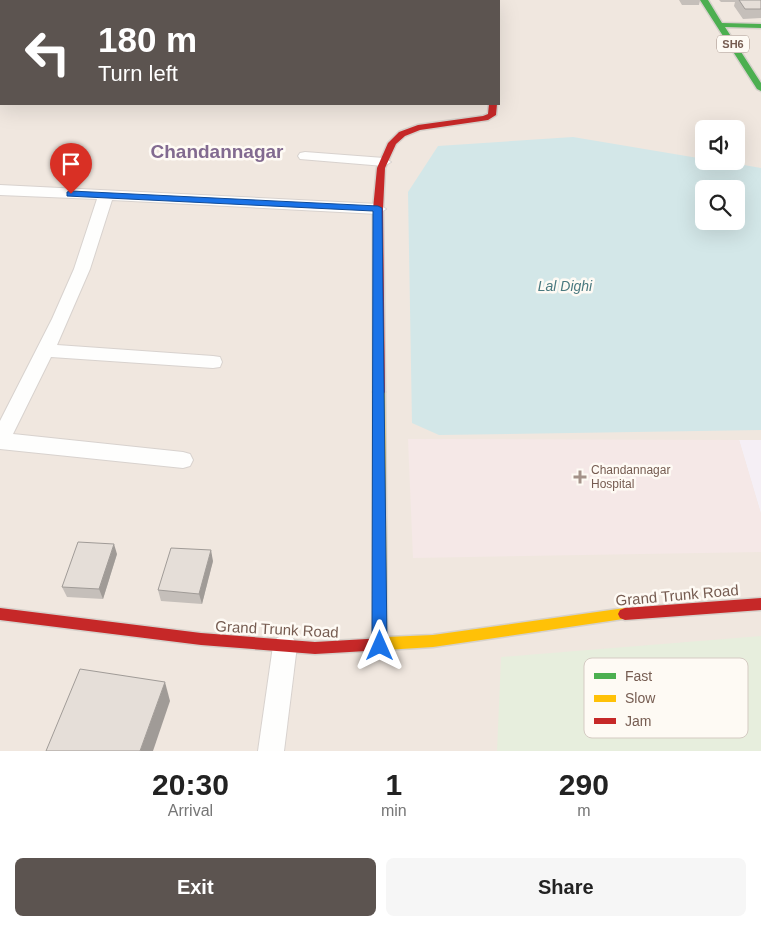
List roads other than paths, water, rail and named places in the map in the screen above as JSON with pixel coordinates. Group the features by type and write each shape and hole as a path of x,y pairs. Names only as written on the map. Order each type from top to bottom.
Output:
{"street":[{"name":"SH6","path":"704,0 760,84"},
{"path":"721,25 761,26"},
{"path":"380,646 378,208 384,162 392,143 402,134 418,128 485,118 492,114 493,105"},
{"path":"304,156 384,162"},
{"path":"0,190 378,208"},
{"path":"106,196 82,269 46,350 0,440 183,460"},
{"path":"46,350 214,362"},
{"name":"Grand Trunk Road","path":"0,614 201,639 315,648 380,646 433,641 647,611 761,604"},
{"path":"271,751 286,646"}],"water":[{"name":"Lal Dighi","path":"573,137 695,157 695,170 745,170 745,165 761,168 761,430 439,435 412,423 408,192 438,146"}],"place":[{"name":"Chandannagar Hospital","path":"580,477"}],"district":[{"name":"Chandannagar","path":"217,151"}]}
